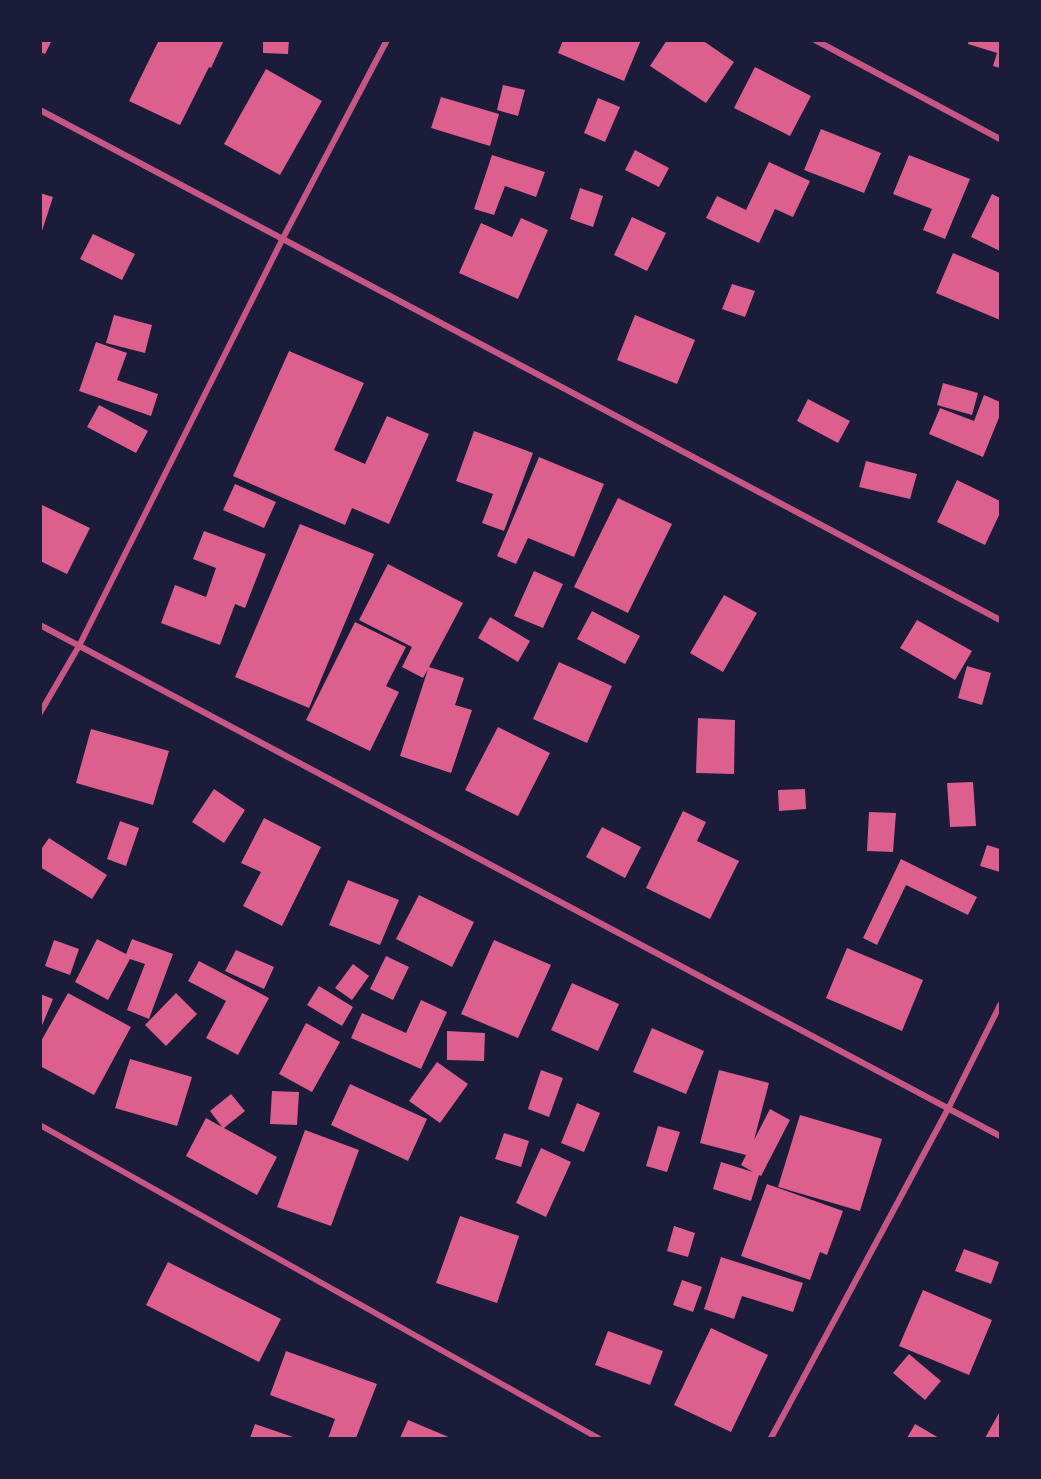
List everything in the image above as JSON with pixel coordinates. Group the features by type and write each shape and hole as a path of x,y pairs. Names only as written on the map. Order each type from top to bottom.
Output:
{"street":[{"path":"40,713 79,646 283,238 387,40"},
{"path":"815,40 1000,139"},
{"path":"40,110 1000,620"},
{"path":"40,625 1000,1136"},
{"path":"771,1438 949,1107 1000,1005"},
{"path":"40,1125 598,1438"}],"building":[{"path":"40,40 52,40 45,54 40,52"},
{"path":"159,40 224,40 180,125 129,101"},
{"path":"263,40 289,40 288,54 263,53"},
{"path":"563,40 641,40 624,81 558,53"},
{"path":"667,40 702,40 734,62 706,103 650,66"},
{"path":"969,40 1000,40 1000,68 993,66 997,53 968,44"},
{"path":"755,67 811,96 790,136 734,108"},
{"path":"266,69 322,101 280,175 224,144"},
{"path":"503,85 525,90 518,116 497,110"},
{"path":"441,97 499,114 490,146 431,128"},
{"path":"598,98 620,107 605,142 584,133"},
{"path":"821,129 881,153 864,193 804,170"},
{"path":"635,150 669,168 659,187 625,170"},
{"path":"492,155 545,172 536,197 505,186 494,215 474,209"},
{"path":"909,155 970,179 945,239 923,230 932,209 893,194"},
{"path":"769,162 810,181 793,217 775,209 759,243 706,218 717,196 746,210"},
{"path":"580,188 603,196 593,227 570,219"},
{"path":"40,193 53,197 41,234 40,234"},
{"path":"992,194 1000,198 1000,251 971,237"},
{"path":"632,217 666,233 647,271 614,255"},
{"path":"521,218 548,230 518,299 459,273 481,223 512,237"},
{"path":"93,234 135,254 122,280 80,259"},
{"path":"953,253 1000,273 1000,320 936,293"},
{"path":"732,284 755,291 745,317 722,309"},
{"path":"114,315 152,325 145,353 106,343"},
{"path":"635,315 695,340 677,384 617,360"},
{"path":"96,342 127,353 117,380 158,394 151,416 79,391"},
{"path":"289,351 364,383 334,450 365,464 387,416 429,434 389,524 352,508 345,525 233,476"},
{"path":"943,383 978,393 972,415 937,405"},
{"path":"984,395 1000,402 1000,415 983,457 929,434 940,408 974,421"},
{"path":"808,399 850,421 838,443 797,421"},
{"path":"99,405 148,431 136,453 87,427"},
{"path":"474,431 533,453 504,531 482,523 493,494 456,481"},
{"path":"539,457 604,484 574,557 528,538 516,564 497,556"},
{"path":"866,461 917,474 910,499 859,487"},
{"path":"957,480 1000,501 1000,513 985,545 937,522"},
{"path":"235,484 276,502 264,528 223,510"},
{"path":"618,498 672,524 628,613 574,587"},
{"path":"40,504 90,528 67,574 40,561"},
{"path":"300,524 374,554 309,708 235,677"},
{"path":"204,531 266,554 245,608 235,604 220,645 161,623 175,585 206,597 216,568 193,559"},
{"path":"388,564 463,603 429,667 464,678 455,705 472,710 451,773 400,756 428,669 423,678 402,667 412,647 359,620"},
{"path":"534,571 563,584 543,628 514,616"},
{"path":"724,595 757,613 723,672 690,653"},
{"path":"592,611 640,636 625,664 577,639"},
{"path":"490,617 530,641 518,662 478,638"},
{"path":"917,620 972,651 955,680 900,648"},
{"path":"355,622 406,647 386,686 399,692 370,751 306,720"},
{"path":"559,662 612,686 587,743 533,719"},
{"path":"967,666 991,673 982,705 958,698"},
{"path":"698,718 735,720 734,774 696,773"},
{"path":"498,727 550,753 518,816 465,790"},
{"path":"91,729 169,751 153,805 76,783"},
{"path":"973,782 976,826 950,827 947,783"},
{"path":"214,789 245,810 224,843 192,822"},
{"path":"805,789 806,809 779,811 778,790"},
{"path":"683,811 706,822 697,841 739,861 710,919 646,888"},
{"path":"869,812 896,813 893,852 867,851"},
{"path":"264,818 321,847 282,926 243,906 261,872 241,863"},
{"path":"120,821 139,828 126,866 107,859"},
{"path":"602,827 641,847 625,878 586,857"},
{"path":"49,838 107,875 92,899 40,867 40,851"},
{"path":"987,845 1000,849 1000,872 980,866"},
{"path":"901,859 977,897 968,915 906,885 877,945 863,938"},
{"path":"348,880 399,900 380,945 329,925"},
{"path":"419,895 474,922 452,967 396,939"},
{"path":"97,939 126,954 132,939 173,954 149,1019 127,1010 145,964 130,959 108,1000 75,982"},
{"path":"54,940 79,949 70,975 45,966"},
{"path":"494,940 551,965 518,1038 461,1014"},
{"path":"847,948 923,980 902,1031 826,998"},
{"path":"236,950 274,967 264,989 225,971"},
{"path":"386,956 409,967 393,1000 370,989"},
{"path":"199,961 269,998 238,1055 206,1038 226,1001 188,981"},
{"path":"353,964 369,976 352,1000 335,988"},
{"path":"572,983 619,1004 598,1051 551,1030"},
{"path":"319,986 353,1007 342,1026 307,1005"},
{"path":"68,993 131,1027 94,1095 40,1066 40,1043"},
{"path":"176,993 197,1014 166,1046 145,1025"},
{"path":"40,994 53,999 41,1028 40,1028"},
{"path":"421,1000 447,1012 421,1069 351,1038 362,1013 406,1033"},
{"path":"306,1023 340,1042 312,1092 279,1074"},
{"path":"652,1028 704,1051 686,1094 633,1072"},
{"path":"447,1031 485,1033 484,1061 447,1060"},
{"path":"130,1059 192,1077 177,1126 115,1108"},
{"path":"437,1062 468,1084 440,1123 409,1101"},
{"path":"541,1070 563,1078 549,1117 528,1109"},
{"path":"719,1070 769,1083 754,1140 770,1109 790,1120 761,1176 759,1175 751,1201 713,1189 721,1162 753,1172 741,1165 746,1155 700,1143"},
{"path":"350,1084 427,1119 408,1161 331,1125"},
{"path":"272,1091 299,1092 297,1125 270,1124"},
{"path":"231,1094 245,1111 224,1128 277,1157 257,1195 186,1156 206,1118 222,1127 210,1111"},
{"path":"577,1103 600,1113 584,1152 561,1143"},
{"path":"800,1115 882,1139 860,1211 778,1187"},
{"path":"658,1126 680,1132 667,1172 646,1166"},
{"path":"305,1130 359,1150 331,1226 277,1207"},
{"path":"504,1133 529,1141 521,1167 495,1159"},
{"path":"541,1148 571,1162 546,1217 516,1203"},
{"path":"767,1184 843,1211 827,1255 820,1252 810,1280 741,1256"},
{"path":"460,1216 519,1236 497,1303 436,1283"},
{"path":"674,1226 695,1233 688,1257 667,1251"},
{"path":"964,1249 999,1262 991,1284 955,1271"},
{"path":"721,1257 803,1283 793,1312 742,1296 734,1319 704,1309"},
{"path":"168,1262 281,1319 259,1362 146,1305"},
{"path":"682,1280 702,1287 693,1312 673,1305"},
{"path":"923,1290 992,1320 969,1375 899,1346"},
{"path":"711,1328 768,1355 731,1432 674,1405"},
{"path":"608,1331 663,1351 650,1385 595,1365"},
{"path":"286,1351 377,1384 356,1438 328,1438 335,1419 270,1395"},
{"path":"909,1354 941,1381 925,1400 893,1373"},
{"path":"999,1413 1000,1438 985,1438"},
{"path":"408,1420 451,1438 400,1438"},
{"path":"255,1424 296,1438 250,1438"},
{"path":"915,1424 939,1438 907,1438"}]}
